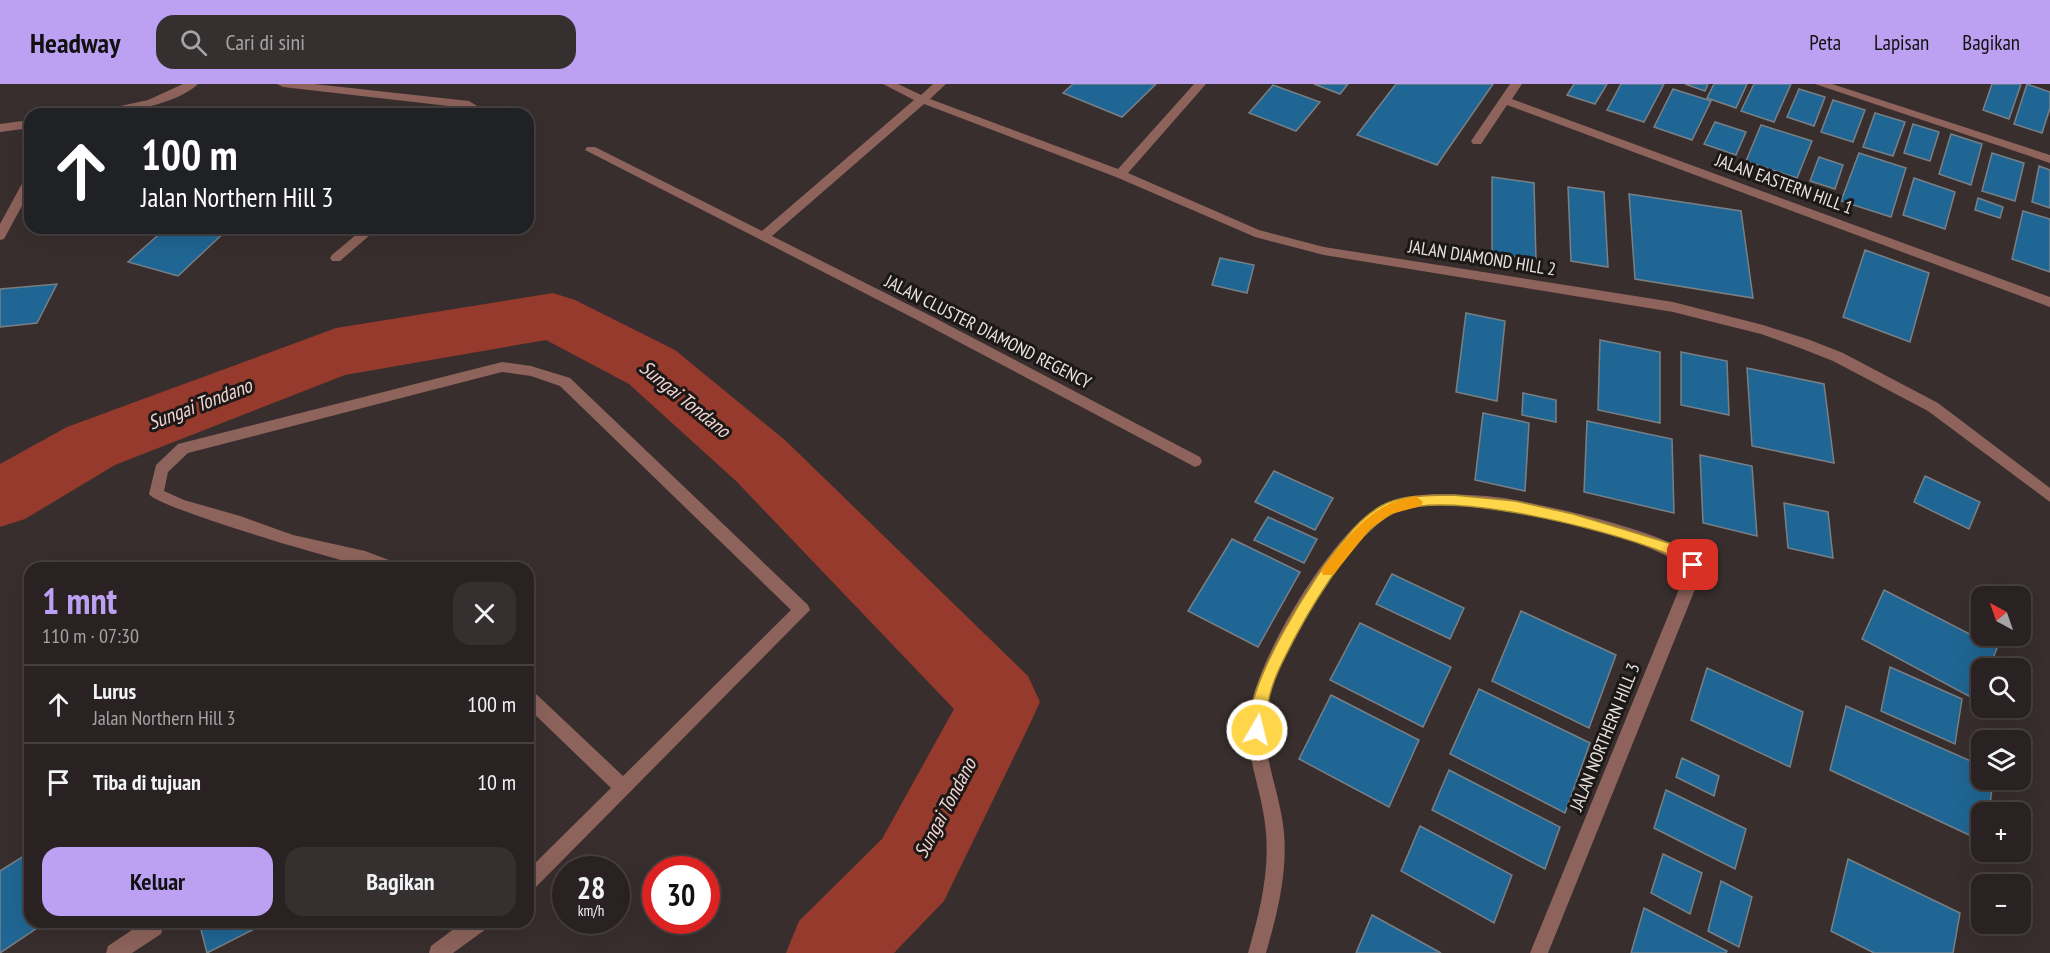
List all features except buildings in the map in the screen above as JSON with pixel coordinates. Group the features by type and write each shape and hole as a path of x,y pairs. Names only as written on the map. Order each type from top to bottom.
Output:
{"street":[{"path":"128,108 151,103 192,84"},
{"path":"283,84 469,105 474,108"},
{"name":"JALAN DIAMOND HILL 2","path":"889,84 923,100 1120,174 1255,233 1288,243 1673,307 1805,344 1885,380 1933,407 2050,496"},
{"path":"763,237 940,84"},
{"path":"1120,174 1200,84"},
{"path":"1477,141 1516,84"},
{"path":"1821,84 2050,159"},
{"name":"JALAN EASTERN HILL 1","path":"1504,100 2050,302"},
{"path":"0,128 24,125"},
{"name":"JALAN CLUSTER DIAMOND REGENCY","path":"591,150 928,320 1196,461"},
{"path":"0,236 24,191"},
{"path":"336,258 365,234"},
{"path":"376,562 292,541 240,522 181,505 156,494 161,469 183,448 502,367 531,371 565,382 802,610 534,877"},
{"name":"JALAN NORTHERN HILL 3","path":"1257,953 1271,905 1275,835 1275,825 1257,744 1257,715 1275,660 1299,616 1347,546 1365,525 1386,510 1404,503 1453,500 1515,506 1573,519 1667,548 1690,561 1694,571 1539,953"},
{"path":"534,703 624,789"},
{"path":"115,953 152,928"},
{"path":"438,953 471,928"}],"waterway":[{"name":"Sungai Tondano","path":"0,498 91,446 336,352 553,316 652,367 761,461 1000,702 913,870 831,953"}],"slow traffic":[{"path":"1328,571 1365,525 1386,510 1404,503 1416,502"}],"route":[{"path":"1257,730 1257,715 1264,687 1275,660 1299,616 1329,570 1365,525 1386,510 1404,503 1453,500 1515,506 1573,519 1667,548 1679,553 1693,565"}]}
